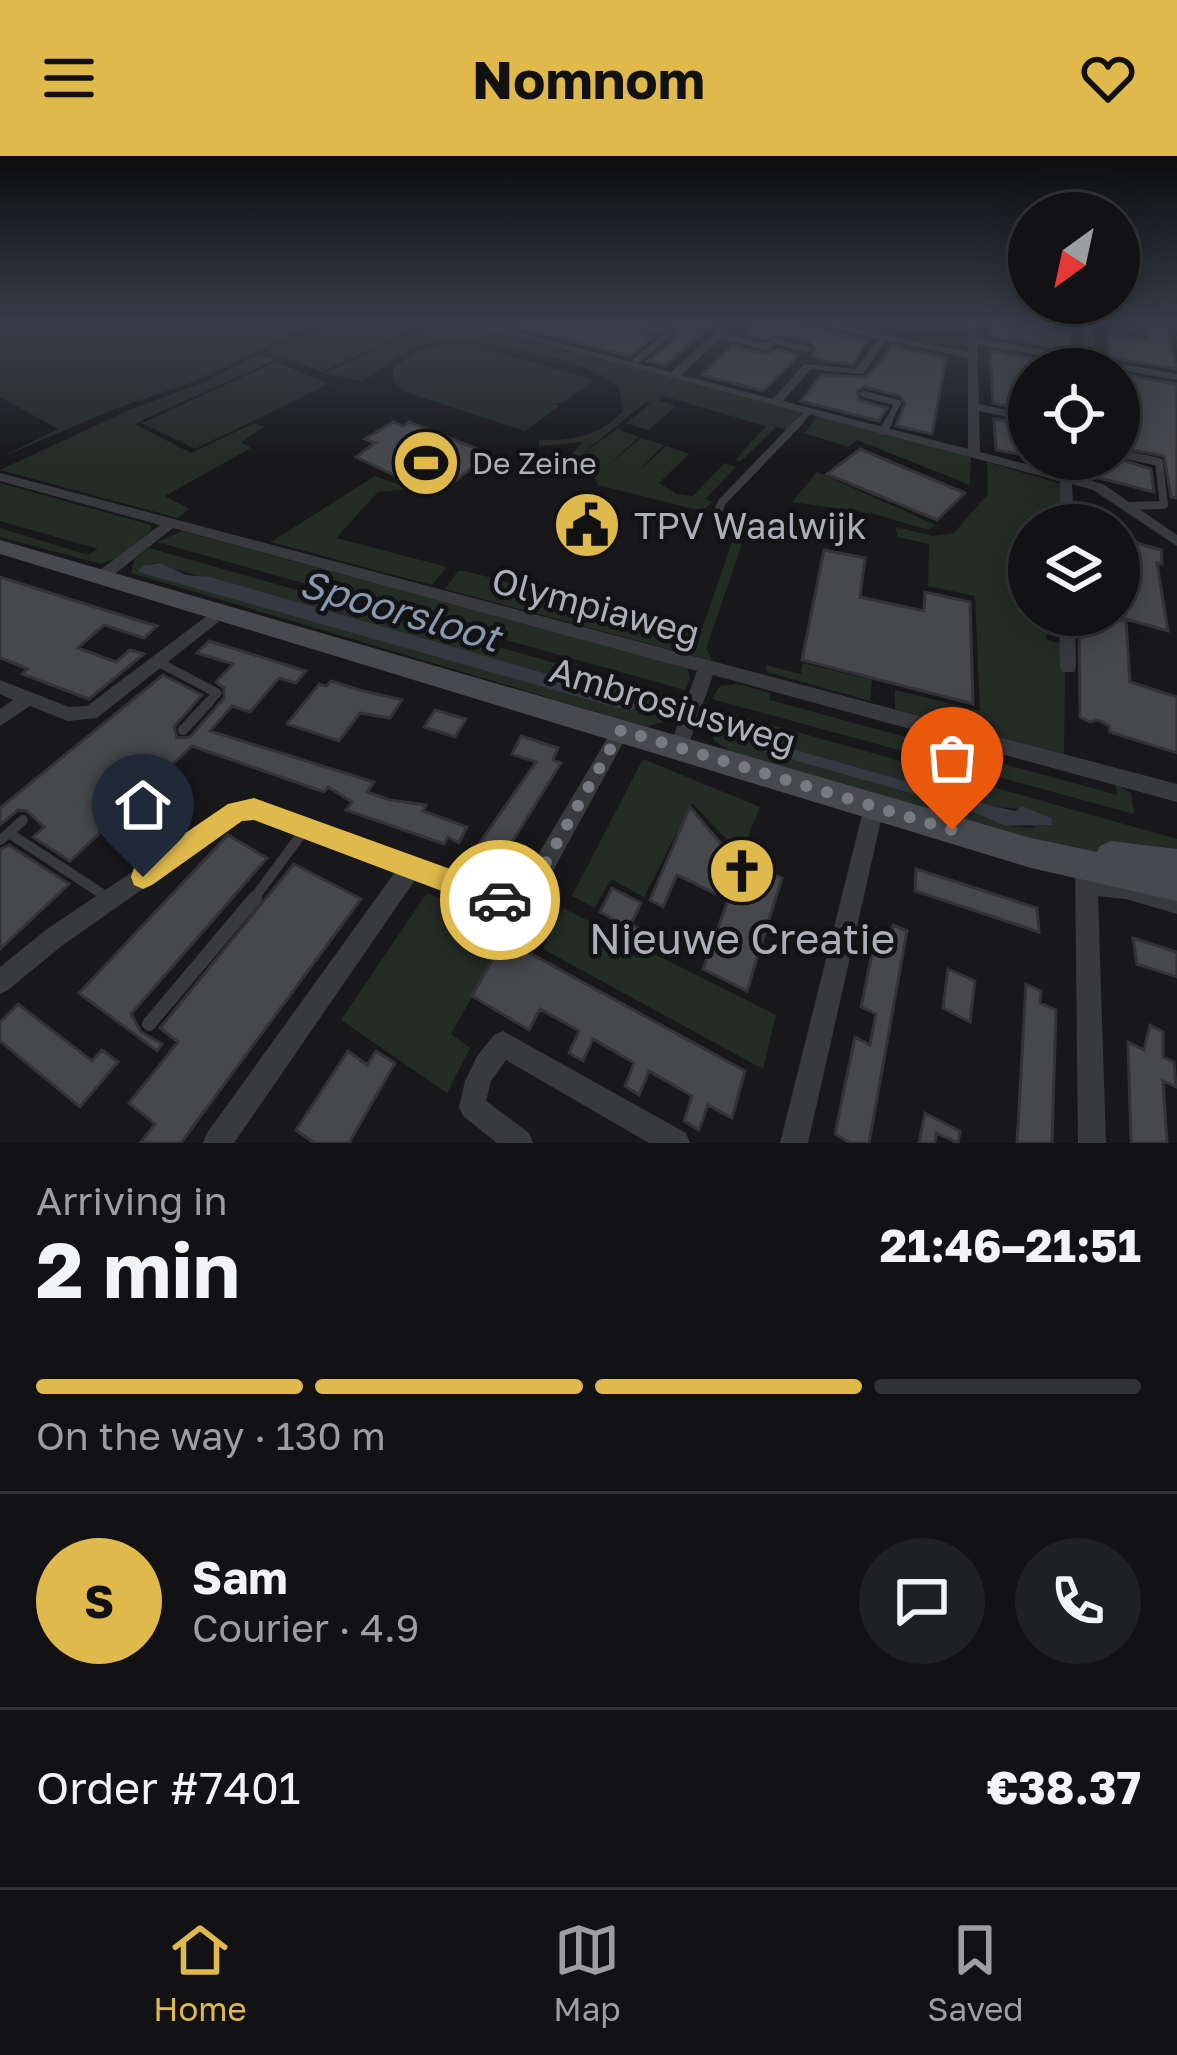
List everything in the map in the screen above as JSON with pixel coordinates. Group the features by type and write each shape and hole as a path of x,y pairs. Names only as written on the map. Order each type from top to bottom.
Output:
{"main road":[{"name":"Ambrosiusweg","path":"0,547 679,746 1087,874 1177,885"},
{"name":"Ambrosiusweg","path":"1087,874 1105,856 1177,864"}],"street":[{"path":"643,368 1008,464"},
{"path":"673,376 682,368"},
{"path":"775,403 806,368"},
{"path":"826,368 859,372 862,368"},
{"path":"973,368 974,455"},
{"path":"1140,371 1177,376"},
{"path":"974,406 1008,413"},
{"name":"Olympiaweg","path":"0,477 1177,793"},
{"path":"1069,480 1107,491 1124,504"},
{"path":"1140,518 1177,542"},
{"path":"100,577 170,524"},
{"path":"0,687 68,714 91,713 220,612"},
{"path":"1067,636 1068,667"},
{"path":"679,746 707,667"},
{"path":"0,718 28,698"},
{"path":"0,982 237,811 254,809 494,899 519,898 530,890 621,730"},
{"path":"794,1143 874,807"},
{"path":"217,1143 411,868"},
{"path":"1087,874 1092,1143"},
{"name":"Ambrosiusweg","path":"1087,874 1177,903"},
{"path":"519,1143 472,1107 476,1084 489,1058 503,1044 676,1143"}],"lane":[{"path":"863,394 898,403 883,431"},
{"path":"717,513 722,502 808,412"},
{"path":"1140,458 1160,462 1164,505 1140,506"},
{"path":"158,662 217,693 183,730"},
{"path":"23,820 4,836 110,899"},
{"path":"149,1024 276,872 306,828"}],"shaded area":[{"path":"0,368 223,368 0,458 58,429 0,397"},
{"path":"232,368 257,368 134,424 191,453 254,423 264,427 241,442 251,448 165,496 189,509 178,518 0,470 127,411"},
{"path":"263,368 291,368 329,384 195,449 142,423"},
{"path":"335,368 380,368 361,381 325,373"},
{"path":"393,368 552,368 594,380 563,403 554,403 559,406 525,431 405,392 393,381"},
{"path":"584,368 635,368 803,412 786,430 776,427 740,462 735,460 766,426 663,396 659,400 676,406 648,430 626,423 650,404 646,402 581,455 617,429 639,437 608,465 641,438 664,445 634,475 666,446 689,454 659,483 676,494 693,496 725,463 736,467 705,499 712,502 702,511 598,485 595,478 564,471 564,462 583,442 539,446 539,440 595,431 623,411 619,388"},
{"path":"818,416 971,457 970,485 857,440 848,447 804,433"},
{"path":"987,462 1008,468 1008,480 1061,484 1061,504 1008,504 1008,636 1046,636 1060,644 1065,664 1064,754 895,709 895,690 980,711 975,596 928,586 929,544 898,537 895,527 933,536 954,533 988,494"},
{"path":"817,472 936,525 928,530 875,514 792,502"},
{"path":"375,476 411,489 378,492 336,538 447,567 432,585 271,542"},
{"path":"0,483 151,525 151,531 119,557 101,564 0,537 0,528 88,555 98,549 0,521"},
{"path":"739,522 747,524 746,532 706,649 713,661 445,589 458,571 465,571 701,632"},
{"path":"182,531 687,667 690,679 685,690 157,542"},
{"path":"149,548 682,699 676,717 647,727 131,573 134,560","holes":["153,563 634,699 639,709 628,711 139,571"]},
{"path":"160,563 186,575 210,577 634,699 644,706 628,711 138,572 142,566"},
{"path":"803,663 872,680 870,701 767,672 766,665 801,674"},
{"path":"737,684 770,693 770,700 1117,795 1115,783 1131,793 1134,814 712,699 720,686"},
{"path":"709,707 1177,839 1177,859 1067,849 737,756 715,741 705,723","holes":["745,729 765,741 997,807 1022,809 1034,828 1005,826 967,809 761,751"]},
{"path":"741,728 765,741 997,807 1016,811 1022,806 1051,818 1052,825 1005,826 967,809 761,751 739,737"},
{"path":"643,759 760,807 743,849 732,845 692,803 644,897 611,879 595,908 572,896"},
{"path":"427,893 512,927 451,1034 470,1048 447,1093 341,1020"},
{"path":"563,908 776,1015 763,1069 543,949"}],"building":[{"path":"709,368 786,368 763,391 702,375"},
{"path":"874,368 944,368 932,434 896,426 905,403 900,396 865,387 857,390 859,400 887,408 879,421 801,401 821,375 867,377"},
{"path":"991,368 1008,368 1008,406 993,403"},
{"path":"1140,378 1177,384 1177,498 1171,497 1164,456 1140,451"},
{"path":"994,419 1008,421 1008,452 996,450"},
{"name":"De Zeine","path":"393,422 403,426 409,422 490,454 439,493 429,492 356,457 375,443 365,439"},
{"path":"860,449 965,493 937,520 827,474"},
{"path":"1140,466 1151,469 1154,492 1107,480 1140,480"},
{"path":"570,510 606,521 598,536 557,530"},
{"path":"1140,544 1161,550 1162,564 1157,563 1168,631 1140,623"},
{"path":"824,550 865,558 860,597 924,611 925,592 970,602 973,704 802,660"},
{"path":"0,577 157,626 144,638 104,625 78,648 116,662 130,650 144,654 89,699 22,674 28,669 0,658"},
{"path":"1079,636 1127,636 1130,682 1177,697 1177,753 1110,732 1098,720 1080,717"},
{"path":"209,641 306,671 296,683 279,678 250,712 232,706 210,731 374,782 367,792 390,800 426,805 423,811 467,827 459,843 448,837 444,844 346,810 352,802 328,787 324,792 192,746 70,861 33,837 44,827 27,811 18,810 0,825 0,808 163,675 202,695 174,727 177,738 190,737 224,698 224,688 216,682 233,664 197,653"},
{"path":"331,681 402,700 390,718 360,713 339,741 287,724 319,684 326,686"},
{"path":"435,710 466,719 455,737 424,727"},
{"path":"521,736 558,748 553,760 561,763 499,863 474,851 536,762 512,754"},
{"path":"690,807 732,857 782,878 747,991 703,969 728,900 677,875 663,907 650,900"},
{"path":"228,835 267,858 131,1014 141,1032 162,1044 157,1051 79,993"},
{"path":"9,845 69,884 0,949 0,850"},
{"path":"294,864 361,899 181,1143 140,1143 155,1124 129,1103 178,1042 160,1028"},
{"path":"916,869 1037,908 1039,932 915,891"},
{"path":"612,888 641,903 631,924 657,939 652,952 616,933 621,924 600,912"},
{"path":"893,925 907,931 869,1143 850,1143 835,1134 855,1037 870,1045 876,1014 861,1007 877,929 891,935"},
{"path":"1133,938 1177,952 1177,977 1137,964"},
{"path":"504,939 745,1071 732,1118 708,1105 699,1130 684,1121 692,1096 649,1071 639,1095 625,1086 634,1063 593,1039 583,1061 569,1053 579,1031 540,1009 529,1030 472,996"},
{"path":"948,969 975,981 970,1022 943,1008"},
{"path":"1026,984 1041,991 1040,1003 1056,1010 1052,1143 1017,1143"},
{"path":"18,1004 92,1061 102,1050 118,1062 80,1107 0,1041 0,1022"},
{"path":"1150,1025 1163,1032 1163,1057 1174,1062 1176,1087 1163,1081 1167,1143 1131,1143 1128,1042 1144,1050"},
{"path":"348,1051 367,1065 376,1051 395,1063 349,1143 314,1143 296,1130"},
{"path":"925,1113 960,1131 958,1143 936,1133 935,1143 919,1143"}],"way so far":[{"path":"500,900 519,898 530,890 621,730 952,830"}],"place":[{"name":"De Zeine","path":"426,463"},
{"name":"TPV Waalwijk","path":"587,525"},
{"name":"Nieuwe Creatie","path":"742,871"}],"route":[{"path":"143,877 237,811 254,809 500,900"}],"water label":[{"name":"Spoorsloot","path":"400,610"}]}
